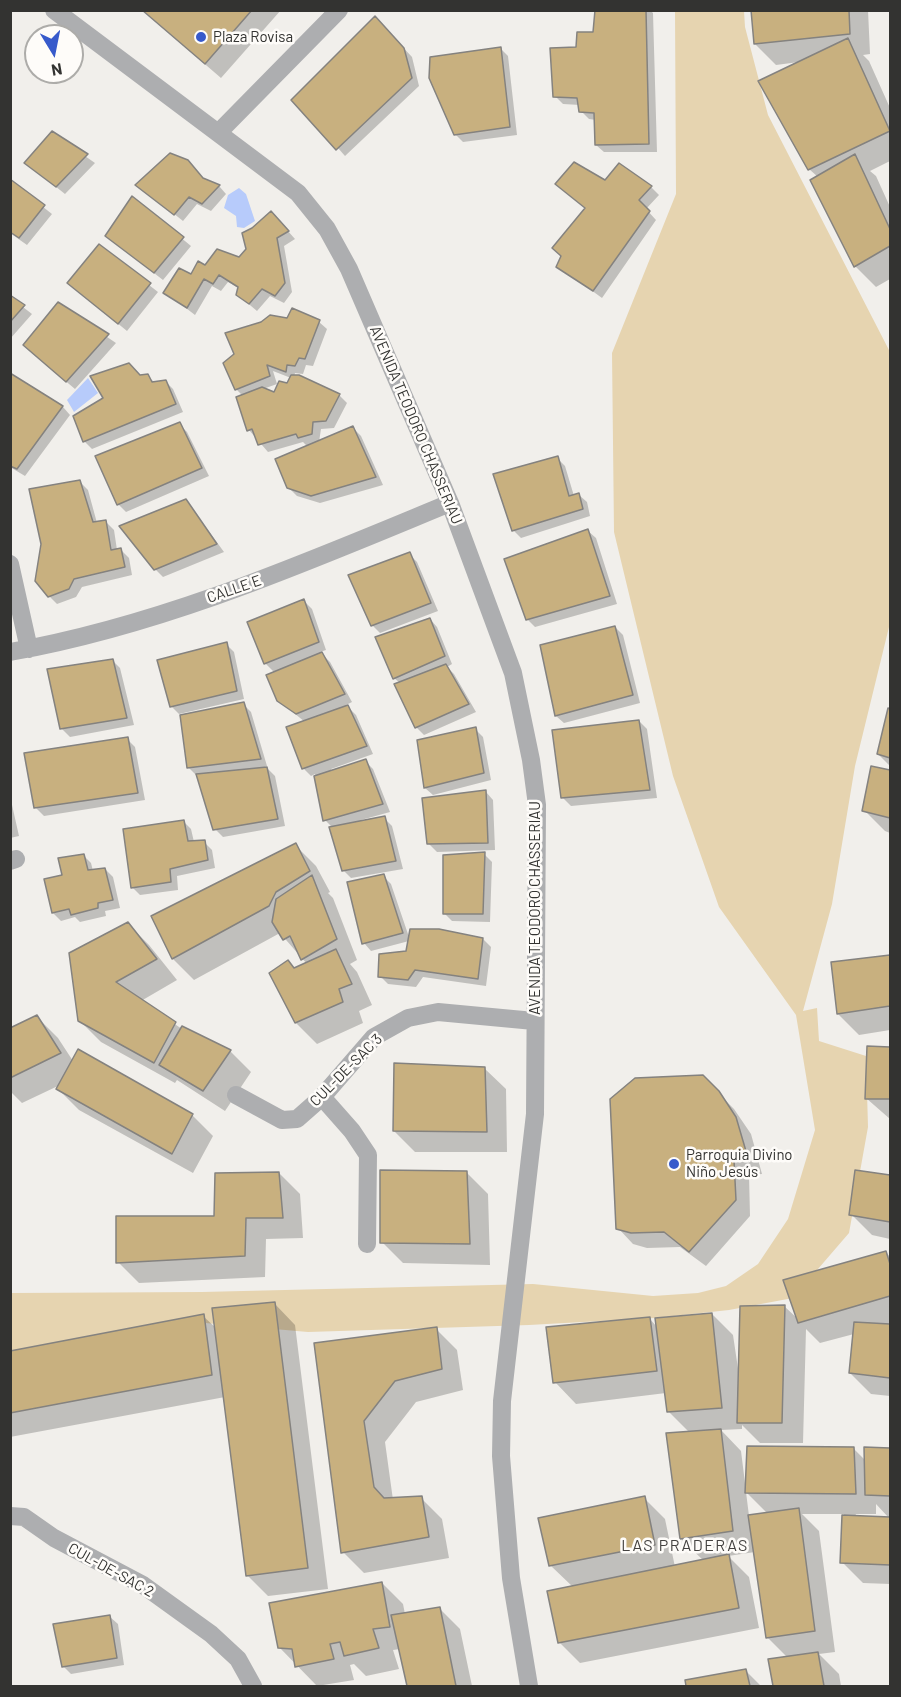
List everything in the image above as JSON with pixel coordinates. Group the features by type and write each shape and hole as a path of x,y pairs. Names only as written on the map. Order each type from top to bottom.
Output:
{"street":[{"name":"AVENIDA TEODORO CHASSERIAU","path":"54,10 298,193 327,229 349,268 450,503 513,673 531,760 537,806 534,1114 502,1401 501,1456 511,1578 529,1686"},
{"path":"219,132 339,10"},
{"name":"CALLE E","path":"20,651 127,626 245,585 450,503"},
{"path":"10,564 20,651"},
{"name":"CUL-DE-SAC 3","path":"236,1095 282,1120 297,1119 322,1097 374,1037 408,1018 438,1012 534,1021"},
{"path":"322,1097 352,1131 368,1155 367,1244"},
{"name":"CUL-DE-SAC 2","path":"10,1516 24,1517 54,1539 143,1585 212,1634 238,1659 253,1686"}],"shaded area":[{"path":"675,11 744,11 745,27 768,115 890,352 889,627 855,766 832,904 803,1011 817,1008 819,1041 866,1056 868,1127 849,1233 793,1298 729,1310 655,1318 529,1325 308,1332 205,1323 11,1352 11,1293 202,1292 533,1284 653,1296 698,1293 726,1286 758,1264 788,1219 815,1130 796,1015 719,907 673,776 614,532 612,353 676,194"}],"water":[{"path":"239,188 246,194 255,221 244,228 237,227 236,216 224,208 228,195"},
{"path":"88,378 98,393 74,412 67,400"}],"building":[{"name":"Plaza Rovisa","path":"142,10 252,10 205,64"},
{"path":"595,10 646,10 649,144 595,145 594,113 579,112 577,98 553,97 550,48 576,47 577,32 593,32"},
{"path":"751,10 849,10 850,34 754,44"},
{"path":"375,16 404,48 412,78 336,150 291,100"},
{"path":"848,38 890,131 808,170 758,81"},
{"path":"501,47 510,127 454,135 429,78 430,57"},
{"path":"52,131 88,154 56,187 24,163"},
{"path":"170,153 188,160 203,178 220,185 202,204 189,197 174,215 135,185"},
{"path":"855,154 890,229 890,246 854,267 810,180"},
{"path":"574,162 605,180 619,163 652,186 639,200 650,211 593,291 556,267 561,256 552,248 585,208 555,184"},
{"path":"10,179 45,205 19,238 10,232"},
{"path":"132,196 184,237 154,273 105,236"},
{"path":"271,211 289,231 277,238 285,283 275,296 262,289 249,304 236,295 238,287 219,275 213,284 204,279 187,308 163,293 179,268 191,274 198,261 205,265 217,249 239,257 246,249 242,233 252,228"},
{"path":"99,244 151,283 118,324 67,283"},
{"path":"10,295 25,305 10,322"},
{"path":"58,302 109,334 66,382 23,345"},
{"path":"292,308 320,320 305,359 299,358 295,366 287,365 286,372 267,365 270,376 235,390 223,363 234,354 225,333 261,322 270,315 287,318"},
{"path":"129,363 140,375 148,374 152,382 166,380 176,404 83,442 73,416 103,398 90,376"},
{"path":"10,373 63,406 17,469 10,466"},
{"path":"291,375 299,375 340,394 326,421 313,422 312,434 298,438 296,434 258,445 252,429 247,431 236,397 262,387 274,392 279,381 287,383"},
{"path":"180,422 202,468 117,505 95,456"},
{"path":"353,426 376,477 311,496 287,488 275,459"},
{"path":"558,456 569,496 579,493 583,509 512,531 493,474"},
{"path":"80,480 93,522 106,520 111,550 121,548 125,567 74,579 69,589 48,597 35,581 41,544 29,489"},
{"path":"186,499 217,544 154,570 119,526"},
{"path":"588,529 610,596 526,620 504,559"},
{"path":"410,552 431,603 371,626 348,575"},
{"path":"304,599 319,642 264,664 247,622"},
{"path":"430,618 445,656 393,679 375,637"},
{"path":"615,626 633,695 555,716 540,645"},
{"path":"227,642 237,691 170,707 157,660"},
{"path":"322,652 345,694 296,714 277,701 266,675"},
{"path":"113,659 127,718 60,729 47,669"},
{"path":"446,664 469,704 415,728 394,684"},
{"path":"244,702 261,759 187,768 180,715"},
{"path":"348,705 367,746 302,769 286,727"},
{"path":"888,708 890,709 890,758 877,754"},
{"path":"639,720 650,790 561,798 552,730"},
{"path":"476,727 484,773 424,788 417,740"},
{"path":"128,737 138,793 34,808 24,753"},
{"path":"366,759 383,804 323,821 314,776"},
{"path":"871,766 890,770 890,818 862,811"},
{"path":"267,767 278,819 213,830 196,774"},
{"path":"486,790 488,843 427,844 422,798"},
{"path":"385,816 396,861 342,871 329,827"},
{"path":"184,820 188,841 205,840 208,860 170,869 171,882 131,888 123,829"},
{"path":"296,843 310,871 276,892 269,906 172,959 151,916"},
{"path":"485,852 483,914 443,914 443,855"},
{"path":"84,854 88,870 105,868 113,900 98,903 98,908 71,915 69,909 52,913 44,879 62,875 58,858"},
{"path":"384,874 403,933 362,944 347,882"},
{"path":"312,875 337,939 301,960 290,936 283,940 272,922 276,899"},
{"path":"128,922 157,959 116,982 176,1022 154,1063 78,1021 69,953"},
{"path":"410,929 439,929 483,938 478,979 415,970 408,980 378,977 379,954 406,951"},
{"path":"336,949 352,984 339,989 343,1002 295,1023 269,973 288,960 294,968"},
{"path":"890,955 890,1006 837,1014 831,962"},
{"path":"37,1015 61,1053 10,1078 10,1028"},
{"path":"182,1026 231,1050 203,1091 159,1065"},
{"path":"867,1046 890,1047 890,1099 865,1099"},
{"path":"78,1049 193,1114 172,1154 56,1089"},
{"path":"394,1063 485,1067 487,1132 393,1131"},
{"name":"Parroquia Divino Niño Jesús","path":"703,1075 719,1091 736,1117 748,1158 734,1160 736,1200 689,1252 664,1232 631,1233 616,1229 610,1099 635,1078"},
{"path":"380,1170 467,1171 470,1244 380,1243"},
{"path":"855,1170 890,1175 890,1222 849,1215"},
{"path":"279,1172 283,1218 246,1218 245,1256 116,1263 116,1216 214,1216 215,1173"},
{"path":"886,1251 890,1264 890,1296 798,1323 783,1280"},
{"path":"275,1302 308,1568 246,1576 212,1308"},
{"path":"785,1305 782,1423 737,1423 740,1306"},
{"path":"712,1313 722,1408 667,1412 655,1318"},
{"path":"204,1314 212,1375 10,1413 10,1351"},
{"path":"650,1317 657,1371 553,1383 546,1327"},
{"path":"854,1322 890,1324 890,1378 849,1373"},
{"path":"437,1327 442,1369 395,1381 364,1421 374,1487 384,1498 422,1496 429,1537 341,1553 314,1343"},
{"path":"721,1429 733,1531 680,1539 666,1433"},
{"path":"747,1446 854,1447 856,1494 745,1493"},
{"path":"864,1447 890,1448 890,1496 865,1495"},
{"path":"645,1496 655,1545 549,1566 538,1518"},
{"path":"799,1508 815,1631 766,1638 748,1515"},
{"path":"842,1515 890,1517 890,1565 840,1563"},
{"path":"729,1554 739,1608 558,1643 547,1591"},
{"path":"382,1582 390,1627 373,1629 379,1648 344,1656 340,1642 330,1644 334,1659 295,1667 292,1649 278,1648 269,1603"},
{"path":"440,1607 456,1686 407,1686 391,1615"},
{"path":"110,1615 117,1658 62,1667 53,1624"},
{"path":"818,1652 824,1686 773,1686 768,1659"},
{"path":"746,1669 750,1686 686,1686 685,1680"}],"place":[{"name":"Plaza Rovisa","path":"201,37"},
{"name":"Parroquia Divino Niño Jesús","path":"674,1164"}],"district":[{"name":"LAS PRADERAS","path":"685,1546"}]}
